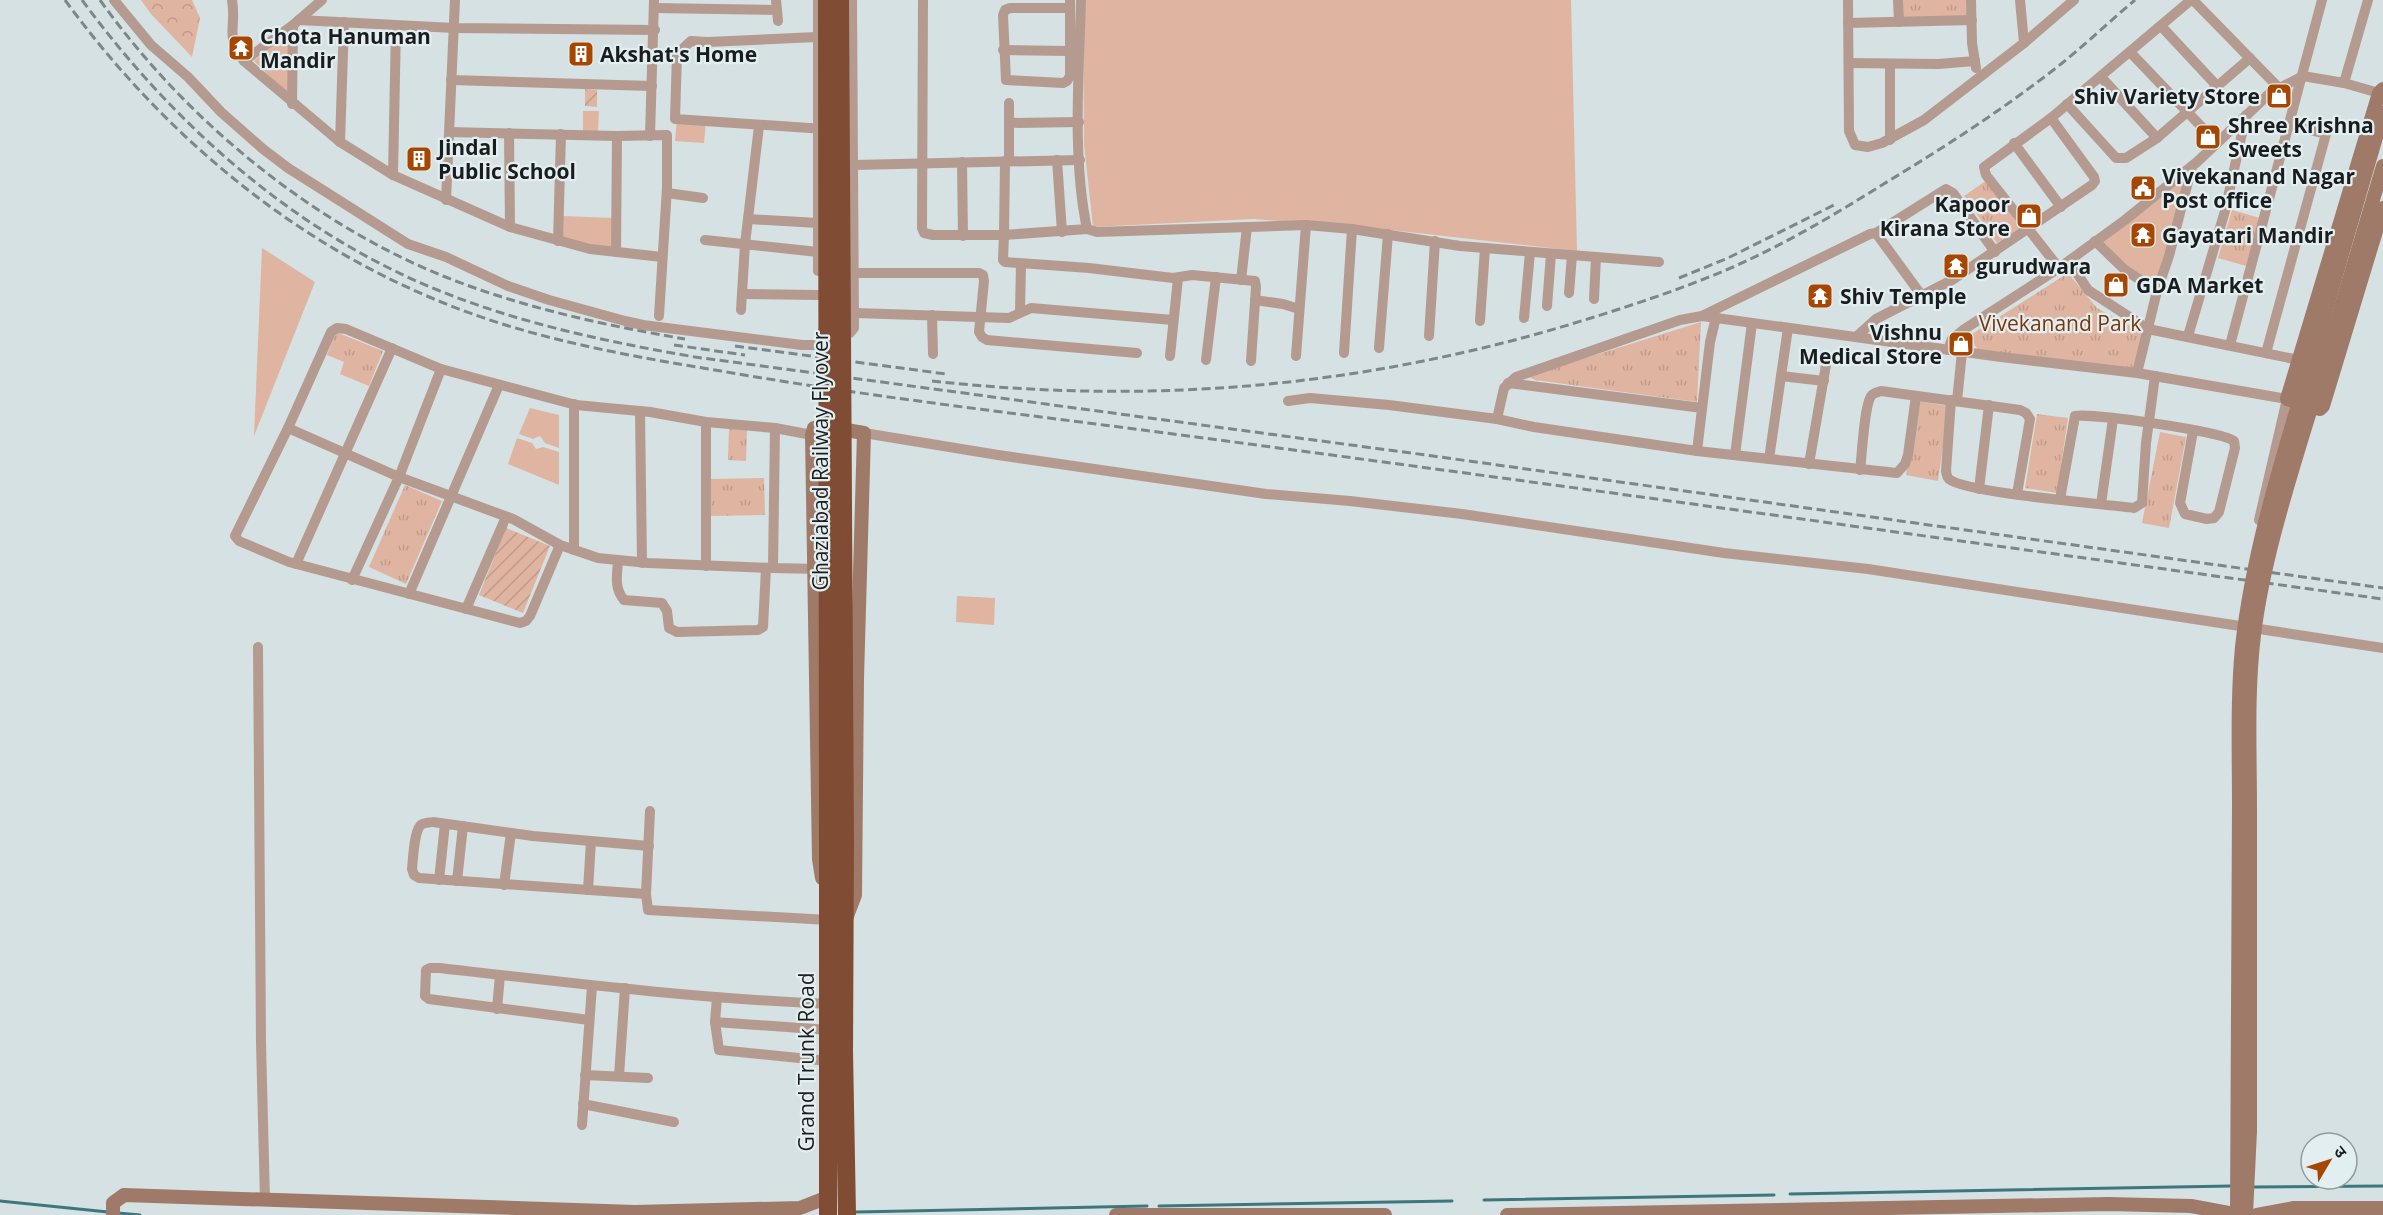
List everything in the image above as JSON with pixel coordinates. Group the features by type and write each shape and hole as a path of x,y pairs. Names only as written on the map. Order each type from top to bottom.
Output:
{"highway":[{"name":"Ghaziabad Railway Flyover","path":"827,0 837,841"},
{"name":"Ghaziabad Railway Flyover","path":"834,917 837,841 840,0"},
{"name":"Grand Trunk Road","path":"834,917 847,1215"},
{"name":"Grand Trunk Road","path":"828,1206 829,1030 837,1004"}],"street":[{"path":"114,0 151,45 263,149 296,173 408,244 446,257 508,285 549,300 643,325 802,345 820,345 822,330"},
{"path":"244,62 296,23 322,0"},
{"path":"446,200 455,0"},
{"path":"818,0 818,325 822,330 850,333 854,328 855,313 852,0"},
{"path":"923,0 922,228 924,234 963,236 1087,230 1096,232 1306,225 1353,229 1485,249 1659,262"},
{"path":"1081,0 1077,83 1080,160 1087,230"},
{"path":"1848,0 1850,137 1855,145 1861,147 1890,140 1924,120 2025,43 2074,0"},
{"path":"1898,0 1899,22"},
{"path":"1971,0 1978,77"},
{"path":"2020,0 2025,43"},
{"path":"2059,268 1986,175 1984,167 2051,118 2192,0 2279,88"},
{"path":"2230,345 2322,0"},
{"path":"2344,83 2368,0"},
{"path":"235,1 231,35 234,49 244,62 340,142 393,175 510,227 590,249 662,257"},
{"path":"650,136 654,4 777,11"},
{"path":"1070,4 1070,76 1067,81 1063,83 1006,80 1003,50 1005,10 1070,4"},
{"path":"1848,23 1972,20"},
{"path":"296,23 344,22 453,28 655,30"},
{"path":"340,142 344,22"},
{"path":"292,104 291,43 296,23"},
{"path":"393,175 396,26"},
{"path":"2160,26 2217,86"},
{"path":"817,37 691,41 677,54 675,119 853,132"},
{"path":"1003,50 1069,51"},
{"path":"2130,52 2217,143"},
{"path":"2067,104 2116,158 2121,159 2132,155 2157,138 2250,58"},
{"path":"1849,63 1975,62"},
{"path":"1890,64 1890,140"},
{"path":"1948,350 1952,339 1963,330 2069,261 2192,166 2270,93 2303,76 2381,91 2299,360 2259,520"},
{"path":"2101,77 2157,138"},
{"path":"451,80 652,86"},
{"path":"1009,103 1003,260 1021,264 1089,268 1178,278 1192,274 1255,281 1251,361"},
{"path":"2242,1214 2250,1131 2240,682 2242,648 2250,597 2287,445 2383,113"},
{"path":"2188,336 2225,212 2246,115"},
{"path":"1856,337 1876,319 1922,296 1995,252 2095,181 2051,118"},
{"path":"1009,123 1079,122"},
{"path":"2265,353 2326,134 2290,124"},
{"path":"741,310 748,219 759,126"},
{"path":"449,132 667,135 667,193 659,316"},
{"path":"509,133 510,227"},
{"path":"558,241 561,134"},
{"path":"616,136 616,252"},
{"path":"2014,143 2061,207"},
{"path":"1057,160 1062,232"},
{"path":"854,165 1080,160"},
{"path":"962,162 963,236"},
{"path":"2137,373 2192,166"},
{"path":"2244,808 2250,675 2259,600 2267,561 2383,166"},
{"path":"1702,316 1876,233 1946,189 1953,193 1995,252"},
{"path":"667,193 703,198"},
{"path":"1497,419 1504,388 1516,377 1680,320 1702,316 1962,352 2137,373 2288,399 2320,410 2383,208"},
{"path":"748,219 818,223"},
{"path":"1296,356 1306,225"},
{"path":"1241,280 1247,227"},
{"path":"1344,353 1353,229"},
{"path":"1876,233 1922,296"},
{"path":"1379,348 1388,234"},
{"path":"705,240 818,252"},
{"path":"2095,241 2125,270 2157,291"},
{"path":"1429,336 1435,242"},
{"path":"1480,321 1485,249"},
{"path":"1524,318 1530,252"},
{"path":"1547,306 1551,254"},
{"path":"1569,293 1572,255"},
{"path":"1594,299 1596,257"},
{"path":"2069,261 2088,290 2148,329 2299,360"},
{"path":"1020,312 1021,264"},
{"path":"855,273 979,273 983,275 984,280 979,332 987,340 1137,353"},
{"path":"1170,356 1178,278"},
{"path":"1206,360 1216,278"},
{"path":"742,294 819,295"},
{"path":"1255,300 1299,309"},
{"path":"855,313 1009,318 1031,308 1173,320"},
{"path":"932,315 933,354"},
{"path":"1697,451 1710,342 1716,317"},
{"path":"1735,455 1752,323"},
{"path":"560,544 530,616 526,621 520,622 296,564 239,541 235,536 288,428 331,332 338,327 441,369 574,404 640,411 706,422 775,428 812,435"},
{"path":"1769,459 1788,328"},
{"path":"296,564 392,348"},
{"path":"1962,352 1954,400 1947,477 1951,481 1979,489 2018,494 2134,508 2142,503 2155,376"},
{"path":"1809,464 1826,365"},
{"path":"352,580 399,477 441,369"},
{"path":"1781,376 1824,381"},
{"path":"1508,383 1702,408"},
{"path":"409,594 499,385"},
{"path":"1860,470 1865,419 1873,394 1881,392 1989,405 2022,411 2030,419 2018,494"},
{"path":"1288,401 1320,398 1497,419 1534,427 1697,451 1897,473 1901,471 1908,455 1916,396"},
{"path":"574,404 574,550"},
{"path":"1979,489 1989,405"},
{"path":"640,411 642,563"},
{"path":"2060,499 2074,417 2084,415 2149,424 2193,431 2228,437 2234,441 2235,448 2219,512 2214,518 2207,519 2185,514 2180,503 2193,431"},
{"path":"2101,504 2113,419"},
{"path":"706,422 706,567"},
{"path":"834,917 819,859 812,435 814,428 822,426 998,455 1266,494 1462,514 1724,553 1890,572 2383,648"},
{"path":"288,428 399,477 506,517 574,550 618,561 706,567 860,570"},
{"path":"618,561 616,584 618,593 624,600 662,603 667,611 669,627 677,632 758,630 763,627 769,568 775,428"},
{"path":"650,811 646,894 647,907 651,912 834,917 855,895 864,433"},
{"path":"466,609 506,517"},
{"path":"258,647 261,1042 265,1200"},
{"path":"646,894 419,878 414,875 412,869 418,827 423,823 649,846"},
{"path":"440,880 445,824"},
{"path":"457,881 463,826"},
{"path":"504,885 511,833"},
{"path":"588,890 591,841"},
{"path":"589,1020 429,999 425,996 426,970 430,968 717,997 837,1004"},
{"path":"497,1009 500,975"},
{"path":"582,1125 592,986"},
{"path":"619,1076 625,988"},
{"path":"717,997 715,1022 718,1047 724,1052 828,1061"},
{"path":"715,1022 829,1030"},
{"path":"585,1075 648,1078"},
{"path":"583,1104 674,1122"},
{"path":"113,1209 124,1195 635,1212 828,1206"},
{"path":"1507,1215 2108,1204 2184,1206 2242,1214 2294,1208 2383,1208"},
{"path":"1116,1215 1385,1215"}],"green space":[{"path":"141,0 192,0 200,18 192,57 151,14"},
{"path":"1083,0 1571,0 1577,251 1391,230 1253,219 1093,227 1084,144"},
{"path":"1901,0 1966,0 1967,17 1902,19"},
{"path":"289,32 289,95 254,61"},
{"path":"585,89 597,90 597,107 585,106"},
{"path":"583,111 599,111 598,131 583,131"},
{"path":"677,119 706,122 704,143 675,141"},
{"path":"2192,166 2157,291 2095,241"},
{"path":"1987,180 2020,228 1997,243 1964,196"},
{"path":"2232,210 2260,218 2246,266 2218,258"},
{"path":"563,216 613,218 612,250 561,238"},
{"path":"262,248 315,282 254,436"},
{"name":"Vivekanand Park","path":"2068,273 2097,308 2121,322 2143,330 2135,370 1978,350 1969,336"},
{"path":"1701,322 1697,402 1535,380 1528,376"},
{"path":"336,332 383,351 369,386 340,374 344,362 327,355"},
{"path":"1918,401 1949,406 1938,481 1906,475"},
{"path":"530,408 559,415 559,448 545,443 540,436 533,439 519,434"},
{"path":"2037,414 2068,418 2057,493 2025,488"},
{"path":"729,428 747,429 746,461 728,460"},
{"path":"2160,432 2186,437 2169,528 2142,523"},
{"path":"517,438 532,443 536,449 543,447 559,452 559,485 508,464"},
{"path":"764,478 765,515 711,516 710,479"},
{"path":"405,485 442,501 406,584 369,567"},
{"path":"506,528 550,546 523,613 479,595"},
{"path":"957,596 995,598 994,625 956,622"}],"waterway":[{"path":"1790,1194 2231,1186"},
{"path":"2254,1187 2383,1186"},
{"path":"1484,1200 1774,1195"},
{"path":"0,1201 108,1212"},
{"path":"1159,1206 1452,1201"},
{"path":"856,1212 1147,1206"},
{"path":"118,1213 140,1215"}],"railway":[{"path":"65,0 102,48 184,135 229,175 277,211 327,244 379,274 469,313 539,335 648,358 833,389 1475,474 2383,599"},
{"path":"82,0 156,90 197,132 241,171 287,206 336,239 387,267 440,291 502,313 566,331 695,357 1433,456 2383,588"},
{"path":"100,0 133,43 210,125 252,162 297,196 344,226 393,253 443,276 502,297 623,328 685,339"},
{"path":"932,381 1016,388 1100,391 1183,390 1265,384 1347,374 1428,360 1510,341 1609,312 1681,288 1733,267 1790,239 1846,207 2018,97 2135,0"},
{"path":"1679,278 1728,258 1834,205"},
{"path":"674,345 745,355"},
{"path":"735,346 946,374"}],"place":[{"name":"Chota Hanuman Mandir","path":"241,48"},
{"name":"Akshat's Home","path":"581,54"},
{"name":"Shiv Variety Store","path":"2279,96"},
{"name":"Shree Krishna Sweets","path":"2208,137"},
{"name":"Jindal Public School","path":"419,159"},
{"name":"Vivekanand Nagar Post office","path":"2143,188"},
{"name":"Kapoor Kirana Store","path":"2029,216"},
{"name":"Gayatari Mandir","path":"2143,235"},
{"name":"gurudwara","path":"1956,266"},
{"name":"GDA Market","path":"2116,285"},
{"name":"Shiv Temple","path":"1820,296"},
{"name":"Vishnu Medical Store","path":"1961,344"}]}
